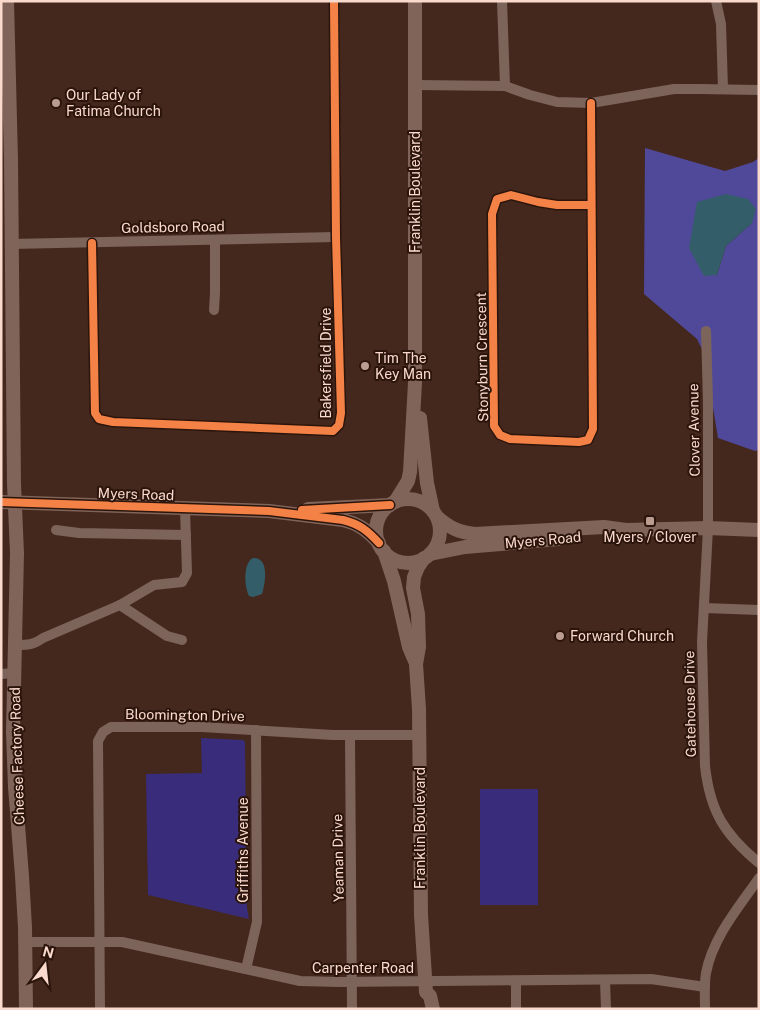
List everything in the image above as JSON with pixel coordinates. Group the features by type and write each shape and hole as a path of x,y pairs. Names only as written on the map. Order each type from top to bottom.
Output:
{"main road":[{"name":"Cheese Factory Road","path":"7,1 11,160 8,503 17,553 16,645 8,673 22,876 26,1009"},
{"name":"Franklin Boulevard","path":"392,503 408,481 410,472 415,383 415,1"},
{"name":"Franklin Boulevard","path":"415,383 427,483 435,514"},
{"path":"405,499 416,500 425,504 435,514 440,527 440,537 436,546 427,556 414,562 403,562 392,558 381,547 376,534 379,518 392,503 405,499"},
{"name":"Myers Road","path":"8,503 270,512 343,520 354,523 368,531 381,547"},
{"name":"Myers Road","path":"270,512 392,503"},
{"name":"Myers Road","path":"435,514 447,526 459,531 475,534 604,527 626,530 708,528 759,530"},
{"name":"Myers Road","path":"427,556 465,546 604,535 626,530"},
{"name":"Franklin Boulevard","path":"381,547 394,581 409,647 416,664"},
{"name":"Franklin Boulevard","path":"427,556 418,567 414,581 419,647 416,664 419,709 421,915 426,987 432,1009"},
{"name":"Franklin Boulevard","path":"424,1009 422,998 426,987"}],"street":[{"name":"Bakersfield Drive","path":"92,243 95,413 99,419 113,422 334,431 339,425 341,413 336,238 334,1"},
{"path":"502,1 505,86"},
{"path":"716,1 721,24 723,89"},
{"path":"416,85 505,86 557,102 591,104 674,90 759,90"},
{"name":"Stonyburn Crescent","path":"591,104 592,204 593,429 588,440 579,442 510,439 500,436 494,426 492,214 497,199 511,195 557,205 592,204"},
{"name":"Goldsboro Road","path":"11,244 336,238"},
{"path":"214,310 215,240"},
{"name":"Clover Avenue","path":"706,331 708,528"},
{"path":"16,645 35,643 120,605 154,585 182,582 187,573 185,509"},
{"name":"Gatehouse Drive","path":"708,528 702,642 707,786 721,821 733,838 759,862"},
{"path":"56,530 79,533 186,534"},
{"path":"120,605 167,636 182,640"},
{"path":"704,608 759,610"},
{"name":"Bloomington Drive","path":"100,1009 98,741 103,732 111,727 202,727 333,735 419,735"},
{"name":"Griffiths Avenue","path":"246,969 257,922 256,730"},
{"name":"Yeaman Drive","path":"350,734 352,1009"},
{"path":"705,1009 705,987 709,963 719,936 759,878"},
{"name":"Carpenter Road","path":"25,942 130,943 300,981 353,982 426,987 516,981 651,979 705,987"},
{"path":"605,980 606,1009"},
{"path":"516,981 516,1009"}],"shaded area":[{"path":"645,148 725,171 753,162 759,158 759,450 755,451 718,438 704,353 697,339 644,294","holes":["726,194 752,223 726,246 717,275"]},
{"path":"201,738 243,740 245,742 247,908 249,919 148,895 146,774 202,773"},
{"path":"480,789 538,789 538,905 480,905"}],"water":[{"path":"726,194 748,199 756,209 752,223 726,246 717,275 704,276 689,248 697,202"},
{"path":"253,558 262,562 265,572 262,594 253,597 249,596 247,592 245,575 247,565"}],"cycle path":[{"path":"92,243 95,413 99,419 113,422 333,431 339,425 341,413 336,237 334,1"},
{"path":"591,103 593,429 588,440 579,442 510,439 500,435 494,426 492,214 497,199 511,195 557,205 591,205"},
{"path":"1,502 269,511 354,523 371,534 379,543"},
{"path":"302,510 390,505"}],"place":[{"name":"Our Lady of Fatima Church","path":"56,103"},
{"name":"Tim The Key Man","path":"365,366"},
{"name":"Myers / Clover","path":"650,521"},
{"name":"Forward Church","path":"560,636"}]}
